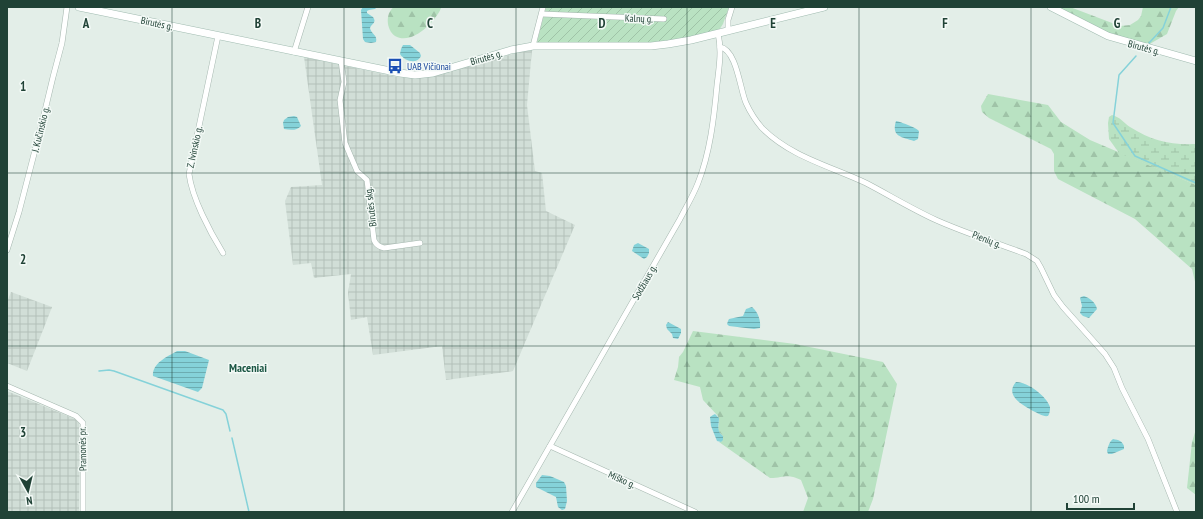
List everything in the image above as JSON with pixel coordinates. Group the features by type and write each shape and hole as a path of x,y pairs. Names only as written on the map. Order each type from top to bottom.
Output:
{"main road":[{"name":"Birutės g.","path":"79,7 294,52 415,75 433,72 511,50 533,46 651,46 679,42 824,7"},
{"name":"Birutės g.","path":"1050,7 1108,36 1196,61"}],"street":[{"name":"J. Kučinskio g.","path":"7,250 19,212 62,43 67,7"},
{"path":"294,52 308,7"},
{"path":"533,46 543,7"},
{"path":"728,31 728,20 732,7"},
{"name":"Kalnų g.","path":"542,14 664,19"},
{"name":"Sodžiaus g.","path":"512,512 698,185 703,169 716,105 720,48 718,33"},
{"name":"Z. Ivinskio g.","path":"218,36 189,174 192,189 202,213 223,253"},
{"name":"Pienių g.","path":"720,48 726,49 732,58 738,72 745,102 754,117 762,128 784,146 807,159 865,183 936,220 1026,254 1036,261 1054,295 1105,354 1114,368 1122,388 1148,439 1177,512"},
{"name":"Birutės skg.","path":"341,61 344,82 340,100 345,143 357,171 367,180 374,240 376,244 384,248 420,243"},
{"name":"Pramonės pr.","path":"7,386 76,416 82,423 83,512"},
{"name":"Miško g.","path":"550,446 695,512"}],"shaded area":[{"path":"532,50 527,105 535,171 542,173 546,211 575,225 513,371 446,380 442,346 373,355 367,317 351,320 348,293 351,274 314,278 311,263 293,265 285,201 291,187 322,185 304,57 397,77 420,78"},
{"path":"11,292 52,307 27,371 7,363 7,302"},
{"path":"7,391 75,419 79,423 79,512 7,512"}],"green space":[{"path":"394,7 441,8 434,19 422,31 409,38 402,38 395,36 388,26 389,13"},
{"path":"546,7 729,7 723,24 719,30 683,39 655,42 537,42"},
{"path":"1056,7 1070,7 1120,26 1130,25 1138,20 1141,16 1143,7 1179,7 1167,34 1148,45 1101,30"},
{"path":"988,94 1048,105 1061,122 1090,140 1196,185 1196,286 1192,269 1135,219 1058,179 1054,171 1054,154 1051,149 989,118 982,112 981,106"},
{"path":"1112,115 1138,132 1154,139 1169,143 1196,144 1196,185 1119,153 1109,139 1108,123 1109,117"},
{"path":"693,331 795,344 883,362 897,384 873,499 868,512 803,512 808,498 801,480 789,476 770,478 719,442 721,442 723,436 718,430 718,416 703,400 700,387 674,380 679,357"},
{"path":"1196,429 1196,495 1187,488 1192,442"}],"water":[{"path":"363,7 377,7 367,11 367,13 374,19 374,22 370,28 376,38 376,42 365,42 363,39 361,10"},
{"path":"403,45 410,45 420,53 421,56 419,59 410,61 404,59 400,54"},
{"path":"288,117 297,117 301,126 291,130 284,129 284,120"},
{"path":"896,121 909,125 918,130 918,139 914,141 899,136 895,130"},
{"path":"638,243 649,249 647,257 644,259 632,251 634,245"},
{"path":"1084,296 1092,301 1097,309 1089,318 1080,313 1082,306 1080,298"},
{"path":"752,307 759,316 760,328 754,329 729,326 727,324 729,319 743,316 746,309"},
{"path":"668,322 681,329 678,339 673,338 672,334 667,329 666,325"},
{"path":"177,351 185,351 209,360 202,388 198,392 153,376 155,367 165,358"},
{"path":"1016,382 1025,384 1036,390 1045,398 1050,407 1050,413 1048,416 1033,411 1016,400 1012,392"},
{"path":"715,414 719,418 718,426 723,436 723,440 721,442 717,441 711,426 710,417"},
{"path":"1113,439 1119,440 1124,446 1124,449 1108,454 1108,446"},
{"path":"542,475 550,476 564,482 566,486 567,501 565,509 562,510 558,507 556,497 536,487 536,483"}],"waterway":[{"path":"1149,43 1163,28 1171,7"},
{"path":"1136,56 1119,75 1113,123 1135,156 1196,183"},
{"path":"99,371 114,371 223,410 226,414 230,431"},
{"path":"232,438 249,512"}],"place":[{"name":"UAB Vičiūnai","path":"395,66"}],"district":[{"name":"Maceniai","path":"248,368"}]}
